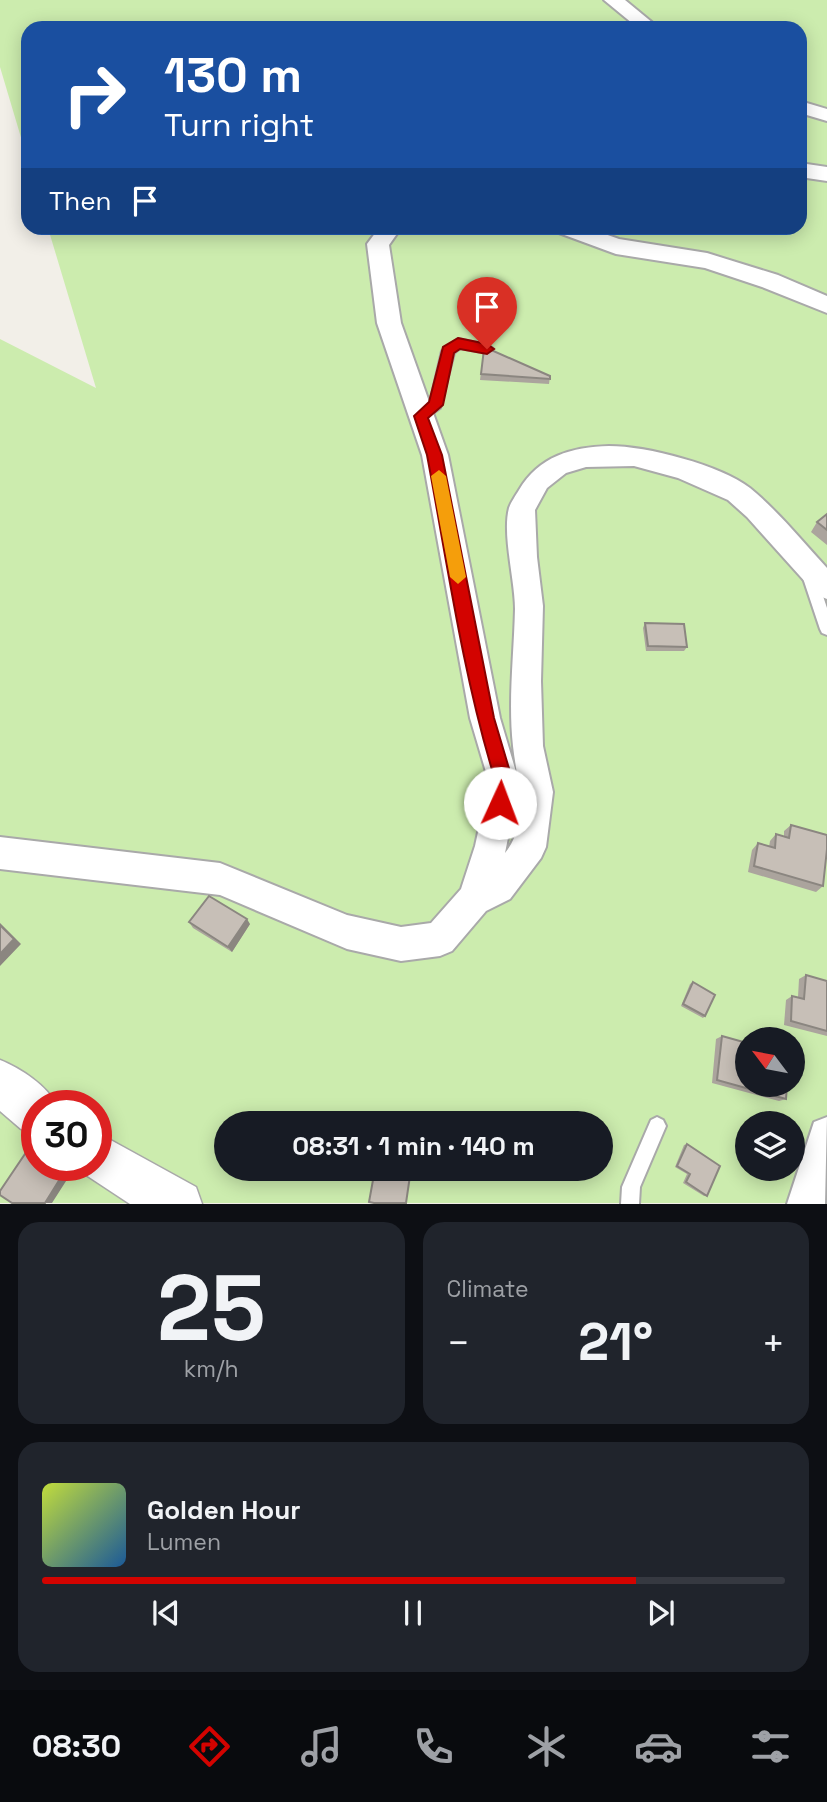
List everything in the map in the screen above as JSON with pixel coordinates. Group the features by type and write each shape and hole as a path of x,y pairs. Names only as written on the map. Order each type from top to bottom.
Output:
{"street":[{"path":"613,0 641,21"},
{"path":"807,109 827,116"},
{"path":"807,171 827,174"},
{"path":"0,853 220,879 347,932 401,944 440,939 474,899 491,846 504,782 485,718 435,455 389,324 379,244 385,235"},
{"path":"586,235 616,246 707,261 770,281 827,305"},
{"path":"634,235 646,252"},
{"path":"474,899 498,887 530,847 537,792 528,746 526,681 529,606 523,557 522,509 538,481 557,467 586,457 634,456 684,469 737,493 757,509 827,587"},
{"path":"0,1082 21,1100"},
{"path":"806,1203 827,1135"},
{"path":"112,1165 149,1189 179,1203"}],"lane":[{"path":"421,416 436,405 447,351 458,343 487,349"},
{"path":"806,564 827,629"},
{"path":"630,1203 631,1187 657,1126"}],"green space":[{"path":"0,0 827,0 827,1203 0,1203 0,339 96,388 50,235 807,235 807,21 21,21 21,138 0,67"}],"building":[{"path":"484,349 550,376 550,379 481,374"},
{"path":"827,514 827,530 817,522"},
{"path":"645,623 684,624 687,647 648,646"},
{"path":"791,825 827,835 823,886 754,866 758,843 775,848 776,834 789,838"},
{"path":"209,896 247,919 228,947 189,922"},
{"path":"0,925 14,939 0,954"},
{"path":"806,975 827,981 827,1031 791,1021 792,996 804,999"},
{"path":"693,982 715,995 705,1016 683,1004"},
{"path":"722,1036 735,1040 735,1085 717,1080"},
{"path":"687,1144 720,1166 707,1196 686,1182 690,1174 677,1166"},
{"path":"21,1160 21,1181 59,1181 45,1203 12,1203 0,1195"},
{"path":"373,1181 409,1181 406,1203 369,1202"}],"slow traffic":[{"path":"439,476 458,577"}],"route":[{"path":"487,349 458,343 447,351 436,405 421,416 435,455 485,718 504,782 500,803"}]}
